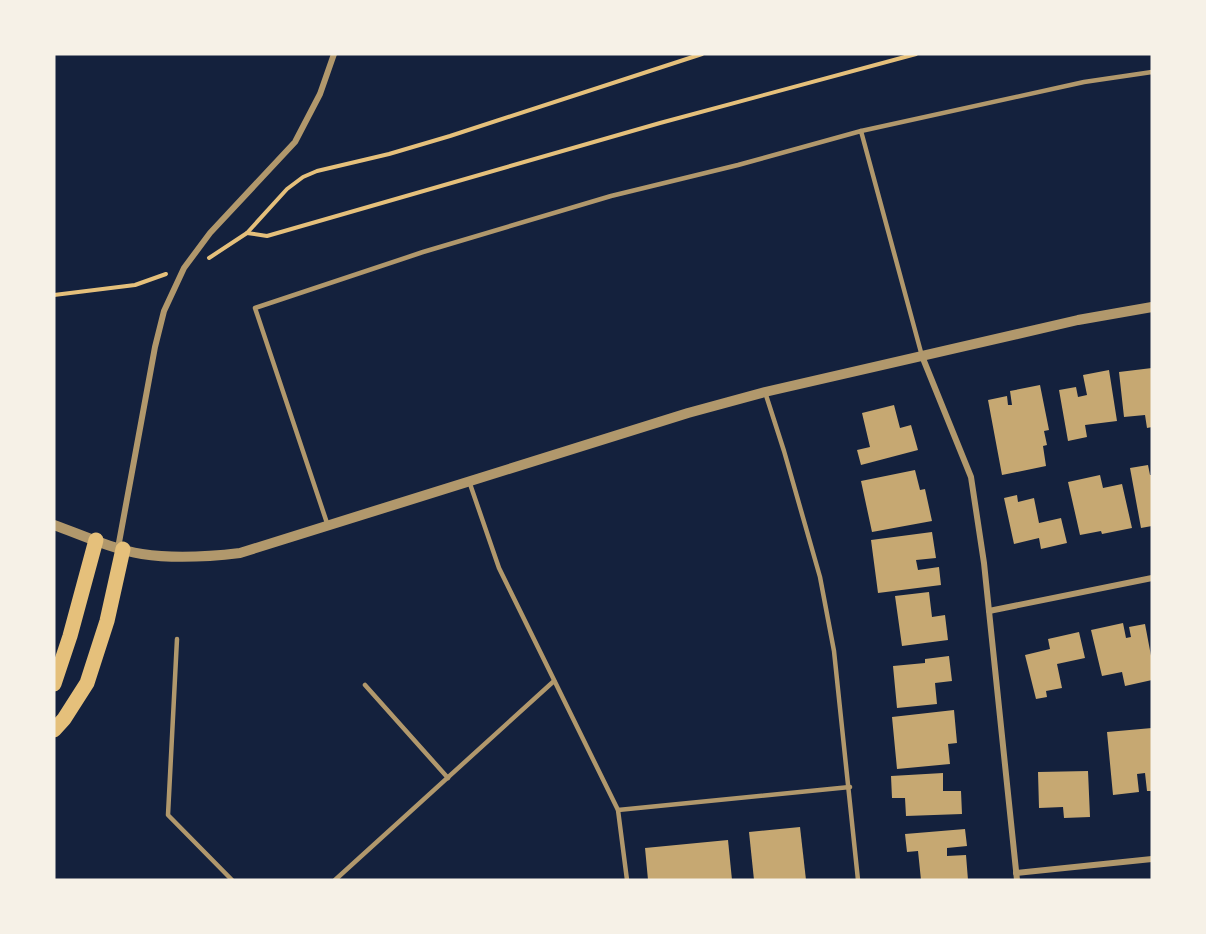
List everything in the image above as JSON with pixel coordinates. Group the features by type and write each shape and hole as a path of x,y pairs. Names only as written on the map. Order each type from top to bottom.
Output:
{"main road":[{"path":"54,684 70,636 96,540"},
{"path":"54,730 64,719 87,683 107,621 121,549"}],"street":[{"path":"121,549 155,347 164,311 184,268 210,233 295,142 320,94 334,54"},
{"path":"54,525 121,549 142,554 181,558 220,556 257,549 688,413 765,392 1078,320 1152,307"},
{"path":"922,356 971,477 989,611 1016,876 1152,859"},
{"path":"989,611 1152,578"}],"lane":[{"path":"328,526 255,308 423,252 611,196 738,165 861,131 1084,82 1152,72"},
{"path":"861,131 922,356"},
{"path":"765,392 820,577 834,651 858,880"},
{"path":"469,481 498,568 618,810 627,880"},
{"path":"177,639 168,814 232,880"},
{"path":"335,880 554,681"},
{"path":"365,685 448,778"},
{"path":"618,810 850,787"}],"path":[{"path":"54,296 135,285 209,258 247,232 287,189 303,177 317,171 389,154 450,136 702,54"},
{"path":"247,232 267,237 671,120 915,54"}],"building":[{"path":"1152,368 1152,427 1147,428 1145,415 1124,417 1119,372"},
{"path":"1109,370 1117,421 1085,425 1087,437 1068,441 1059,390 1076,387 1078,397 1087,395 1083,375"},
{"path":"1040,385 1049,430 1044,431 1047,445 1043,446 1046,466 1002,475 988,400 1007,396 1008,405 1012,405 1010,391"},
{"path":"894,405 900,428 911,425 918,450 861,465 857,450 870,447 862,413"},
{"path":"1148,465 1150,475 1152,475 1152,526 1141,528 1130,468"},
{"path":"915,470 920,490 925,489 932,521 872,532 861,481"},
{"path":"1100,475 1103,488 1122,484 1132,528 1102,534 1101,531 1080,535 1068,482"},
{"path":"1017,495 1018,502 1034,498 1039,523 1061,518 1067,543 1041,549 1039,538 1014,544 1004,498"},
{"path":"932,532 936,558 916,560 918,570 939,567 941,585 878,593 871,540"},
{"path":"929,592 932,617 945,615 948,640 902,646 895,596"},
{"path":"1123,623 1126,638 1131,637 1129,627 1145,624 1152,661 1152,680 1125,686 1122,672 1102,676 1091,630"},
{"path":"1079,632 1085,658 1057,664 1062,688 1046,691 1047,697 1036,699 1025,655 1050,649 1048,639"},
{"path":"949,656 952,681 935,683 937,704 897,708 893,666 925,663 925,659"},
{"path":"954,710 957,743 948,744 950,764 897,769 892,717"},
{"path":"1152,728 1152,791 1147,791 1145,773 1137,774 1139,792 1113,795 1107,732"},
{"path":"1088,771 1090,817 1064,818 1063,807 1039,808 1038,772"},
{"path":"943,773 943,791 961,791 962,814 906,816 905,798 892,798 891,776"},
{"path":"800,827 806,880 754,880 749,832"},
{"path":"965,829 967,846 947,848 947,856 966,855 968,880 921,880 918,851 907,852 905,834"},
{"path":"728,840 732,880 648,880 645,848"}]}
